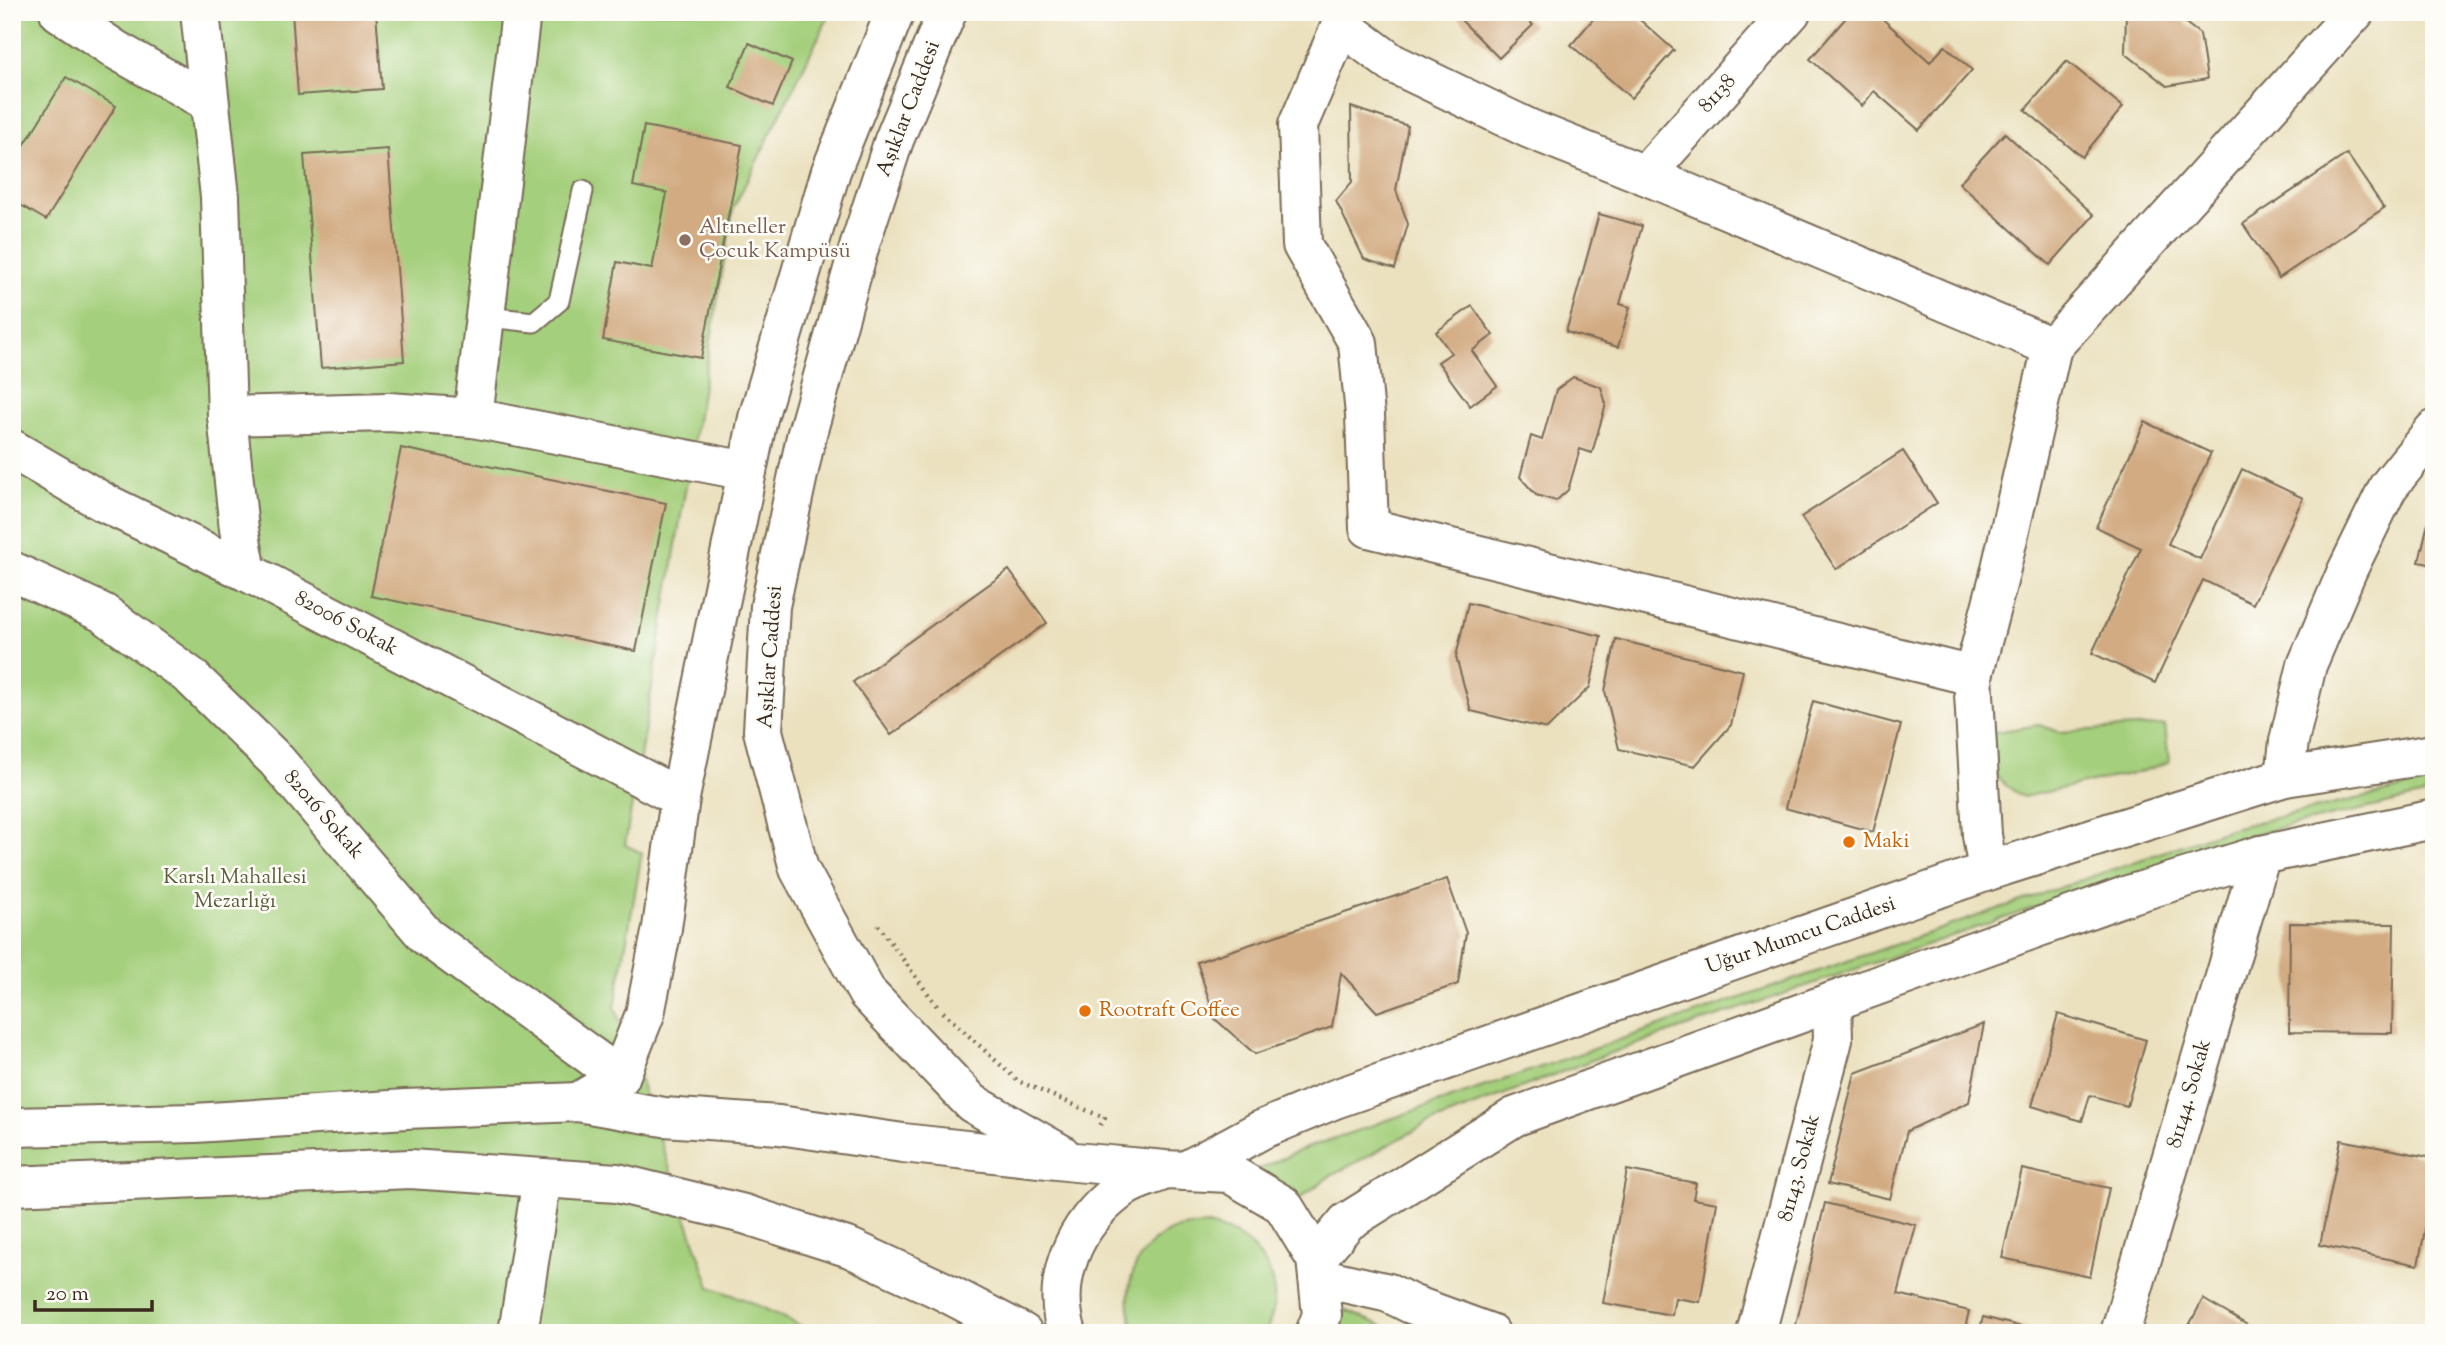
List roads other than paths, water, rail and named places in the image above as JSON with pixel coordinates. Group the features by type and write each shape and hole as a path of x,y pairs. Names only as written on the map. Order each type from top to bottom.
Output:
{"street":[{"path":"59,12 116,50 208,102"},
{"path":"200,12 220,197 227,416 239,529 247,572"},
{"path":"473,418 521,12"},
{"path":"578,1102 620,1077 645,1014 662,928 680,798 758,418 831,171 895,12"},
{"name":"Aşıklar Caddesi","path":"947,12 894,141 861,241 806,437 770,606 763,731 799,869 867,993 972,1103 1075,1162"},
{"name":"81138","path":"1644,175 1791,12"},
{"path":"1989,871 1982,835 1973,676 1999,577 2052,347 2355,12"},
{"path":"1973,676 1369,528 1365,415 1358,343 1302,245 1298,125 1345,19 1392,63 1530,129 2052,347"},
{"path":"227,416 389,412 473,418 747,471"},
{"path":"2285,776 2289,741 2307,666 2347,570 2388,487 2434,430"},
{"name":"82006 Sokak","path":"12,449 103,502 247,572 680,798"},
{"name":"82016 Sokak","path":"12,571 103,613 190,676 275,761 426,936 620,1077"},
{"name":"Uğur Mumcu Caddesi","path":"1067,1333 1061,1315 1064,1266 1085,1222 1120,1189 1175,1170 1335,1099 1989,871 2285,776 2434,754"},
{"path":"1317,1268 1347,1222 1514,1117 2125,896 2261,855 2434,819"},
{"name":"81144. Sokak","path":"2120,1333 2261,855"},
{"name":"81143. Sokak","path":"1756,1333 1833,1040 1832,1002"},
{"path":"12,1126 195,1123 406,1109 578,1102 664,1116 779,1125 903,1143 1075,1162 1229,1173 1283,1205 1317,1268 1322,1315 1315,1333"},
{"path":"12,1186 410,1169 617,1183 744,1214 850,1248 942,1290 1023,1333"},
{"path":"518,1333 542,1178"},
{"path":"1317,1268 1490,1333"}],"lane":[{"path":"487,317 534,322 559,302 583,191"}],"place":[{"name":"Altıneller Çocuk Kampüsü","path":"685,240"},
{"name":"Maki","path":"1849,842"},
{"name":"Rootraft Coffee","path":"1085,1011"}],"park label":[{"name":"Karslı Mahallesi Mezarlığı","path":"235,890"}]}
